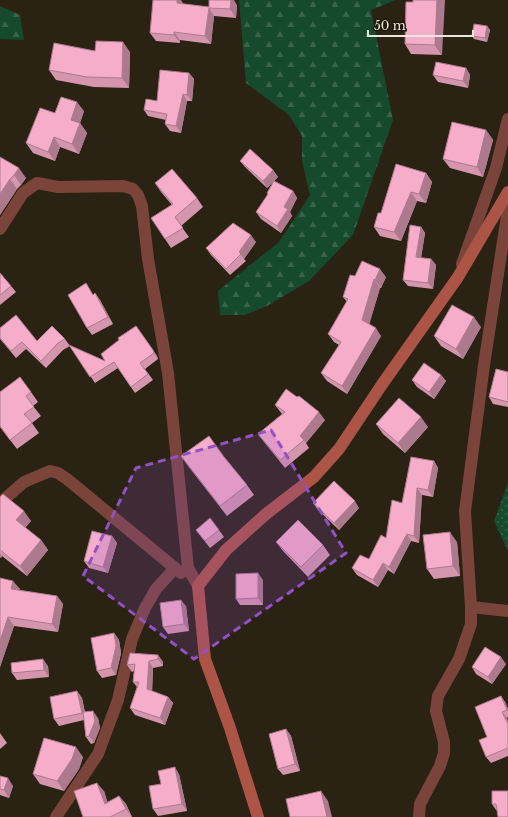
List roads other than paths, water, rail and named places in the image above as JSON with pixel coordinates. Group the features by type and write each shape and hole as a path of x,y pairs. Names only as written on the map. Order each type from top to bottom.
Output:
{"main road":[{"path":"258,817 230,728 205,659 198,586 226,550 266,514 314,477 339,449 383,383 458,277 508,192"}],"street":[{"path":"458,277 496,168 508,119"},
{"path":"0,229 24,192 37,183 58,188 123,186 133,189 138,195 142,206 148,259 168,373 188,568 198,586"},
{"path":"419,817 420,804 440,766 444,753 444,742 436,711 438,696 458,659 471,624 465,511 484,365 508,209"},
{"path":"0,502 24,482 50,471 58,473 135,533 198,586"},
{"path":"56,817 98,754 118,700 132,640 145,608 156,589 175,568"},
{"path":"471,607 508,611"}]}
